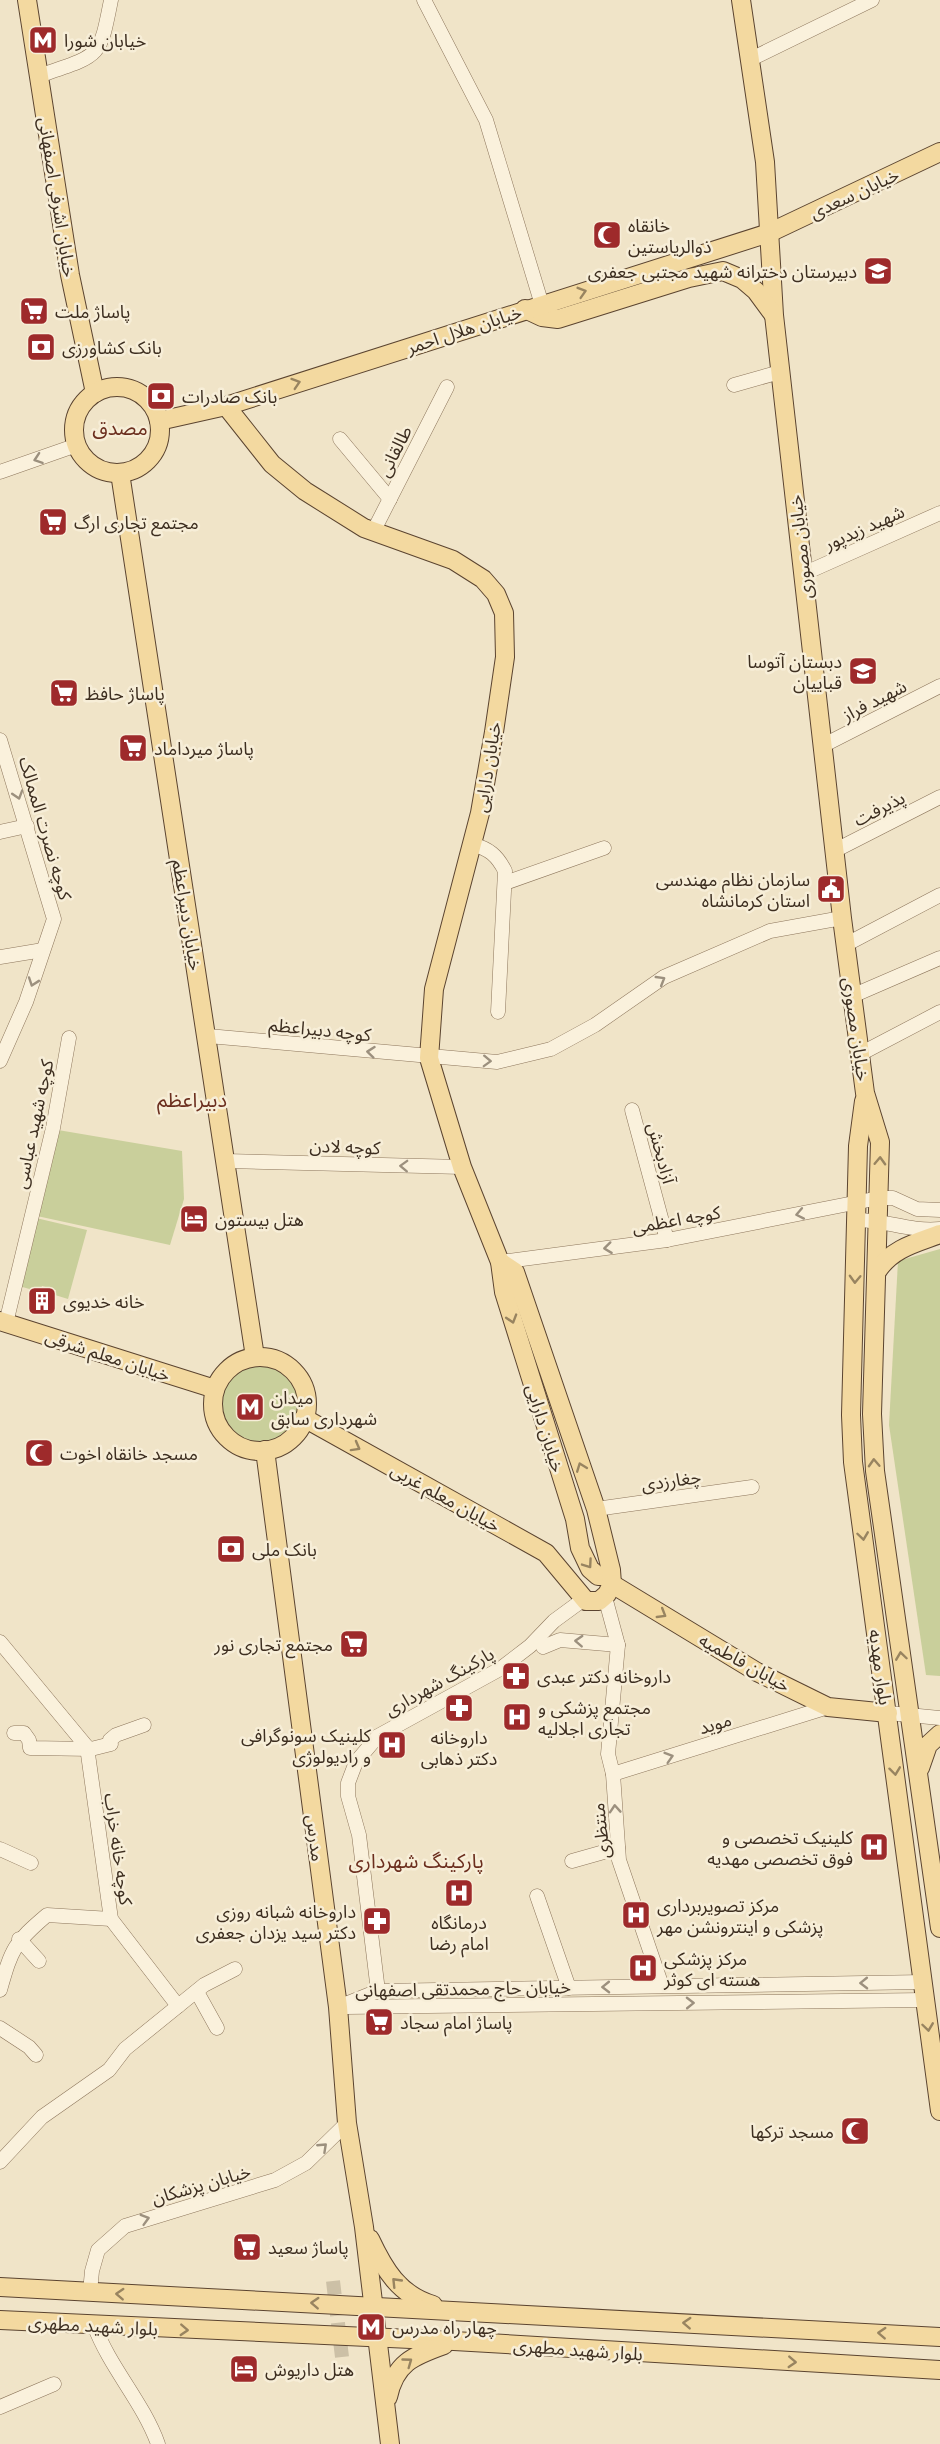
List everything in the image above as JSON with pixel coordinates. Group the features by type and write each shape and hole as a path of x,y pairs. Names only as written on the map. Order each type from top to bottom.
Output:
{"main road":[{"name":"خیابان اشرفی اصفهانی","path":"27,0 70,275 100,392"},
{"name":"خیابان اشرفی اصفهانی","path":"36,0 84,313 100,392"},
{"name":"خیابان مصوری","path":"741,0 765,162 774,315 845,945 865,1093 880,1142 878,1220"},
{"name":"خیابان سعدی","path":"768,233 940,152"},
{"name":"خیابان هلال احمر","path":"159,421 226,406 768,233"},
{"path":"533,307 542,317 558,319 689,278 723,271 742,279 756,291 774,315"},
{"path":"120,387 133,390 145,397 154,408 159,421 159,439 152,456 132,471 120,473 106,472 94,466 77,445 74,434 79,411 100,392 120,387"},
{"name":"خیابان دارایی","path":"226,406 272,464 337,514 373,532 453,560 483,579 496,594 504,613 505,657 480,813 434,989 429,1058 462,1167 500,1262 504,1292 577,1531 580,1548 590,1569 609,1585"},
{"name":"خیابان دبیراعظم","path":"120,473 208,1036 255,1357"},
{"name":"خیابان مصوری","path":"857,1211 858,1146 865,1093"},
{"name":"بلوار مهدیه","path":"857,1211 851,1415 853,1462 915,1991 940,2111"},
{"name":"بلوار مهدیه","path":"878,1220 872,1414 874,1471 940,1928"},
{"path":"878,1270 896,1251 940,1232"},
{"name":"خیابان دارایی","path":"500,1262 515,1272 598,1517 609,1585"},
{"name":"خیابان معلم شرقی","path":"3,1322 215,1389"},
{"path":"255,1357 280,1361 299,1378 306,1398 304,1418 289,1440 265,1450 249,1449 235,1443 223,1433 216,1420 213,1405 215,1389 230,1367 255,1357"},
{"path":"851,1415 872,1414"},
{"name":"خیابان معلم غربی","path":"304,1418 546,1553 580,1594"},
{"name":"مدرس","path":"265,1450 338,2007 347,2123 364,2227 390,2444"},
{"path":"577,1531 590,1535 597,1532 598,1517"},
{"path":"580,1594 591,1602 609,1585"},
{"name":"خیابان فاطمیه","path":"609,1585 757,1672 828,1707 884,1717"},
{"path":"919,1773 928,1745 940,1734"},
{"path":"364,2227 390,2278 403,2290 425,2303 446,2310"},
{"name":"بلوار شهید مطهری","path":"0,2287 940,2337"},
{"path":"90,2292 94,2325"},
{"path":"578,2316 578,2349"},
{"name":"بلوار شهید مطهری","path":"0,2320 454,2341 940,2370"},
{"path":"758,2360 759,2327"},
{"path":"386,2405 392,2379 402,2365 422,2353 454,2341"}],"street":[{"path":"47,73 86,60 98,50 111,0"},
{"path":"424,0 486,120 533,307"},
{"path":"749,60 872,0"},
{"path":"734,385 780,372"},
{"name":"طالقانی","path":"373,532 447,387"},
{"path":"340,439 390,499"},
{"path":"0,472 77,445"},
{"name":"شهید زیدپور","path":"803,574 940,513"},
{"name":"شهید فراز","path":"824,745 940,686"},
{"name":"کوچه نصرت الممالک","path":"0,740 54,919 26,1002 0,1061"},
{"name":"پذیرفت","path":"834,851 940,797"},
{"path":"0,832 27,826"},
{"path":"472,844 485,848 498,857 505,871 498,1012"},
{"path":"504,883 604,848"},
{"path":"845,945 940,895"},
{"name":"کوچه دبیراعظم","path":"208,1036 429,1058 497,1062 551,1049 595,1025 664,977 770,931 842,918"},
{"path":"0,957 43,950"},
{"path":"852,996 940,958"},
{"path":"860,1054 940,1012"},
{"name":"کوچه شهید عباسی","path":"3,1322 53,1128 69,1038"},
{"name":"آزادبخش","path":"632,1110 667,1240"},
{"name":"کوچه لادن","path":"226,1161 462,1167"},
{"path":"857,1211 879,1198 893,1198 917,1209 940,1210"},
{"path":"857,1211 878,1220 915,1229 940,1232"},
{"name":"کوچه اعظمی","path":"500,1262 667,1240 857,1211"},
{"name":"چغارزدی","path":"598,1517 752,1487"},
{"name":"منتظری","path":"609,1585 618,1645 609,1754 613,1774 619,1860 662,1986"},
{"name":"پارکینگ شهرداری","path":"378,1991 359,1835 348,1796 351,1773 356,1762 378,1736 500,1669 530,1646 580,1594"},
{"path":"543,1647 560,1640 618,1645"},
{"path":"0,1642 87,1747"},
{"name":"موید","path":"613,1774 828,1707"},
{"path":"884,1717 910,1714 940,1718"},
{"path":"14,1732 24,1733 29,1740 30,1748 87,1747 91,1749 111,1744 110,1740 116,1735 144,1725"},
{"name":"کوچه خانه خراب","path":"87,1747 111,1919 178,2006"},
{"path":"572,1861 618,1848"},
{"path":"0,1849 31,1863"},
{"path":"537,1896 569,1988"},
{"path":"0,1990 9,1958 19,1939 47,1915 111,1919"},
{"path":"19,1939 39,1961"},
{"path":"0,1945 9,1958"},
{"path":"0,2162 42,2117 109,2070 125,2049 196,1992 235,1969"},
{"name":"خیابان حاج محمدتقی اصفهانی","path":"338,2007 378,1991 662,1986 915,1991"},
{"name":"خیابان حاج محمدتقی اصفهانی","path":"338,2007 915,1991"},
{"path":"196,1992 217,2028"},
{"path":"0,2028 29,2047 36,2055"},
{"name":"خیابان پزشکان","path":"90,2292 92,2271 98,2250 125,2226 275,2180 306,2163 347,2123"},
{"path":"94,2325 104,2352 152,2428 158,2444"},
{"path":"0,2407 54,2384"}],"green space":[{"path":"58,1130 182,1151 184,1199 170,1245 37,1216"},
{"path":"36,1218 87,1230 68,1299 55,1295 56,1290 42,1286 40,1292 19,1286"},
{"path":"940,1249 940,1676 926,1675 889,1425 898,1261"},
{"path":"260,1363 276,1366 289,1375 298,1388 301,1404 298,1420 289,1433 276,1442 260,1445 244,1442 231,1433 222,1420 219,1404 222,1388 231,1375 244,1366"}],"tunnel":[{"path":"333,2281 342,2357"}],"place":[{"name":"خیابان شورا","path":"43,40"},
{"name":"خانقاه ذوالریاستین","path":"607,235"},
{"name":"دبیرستان دخترانه شهید مجتبی جعفری","path":"878,271"},
{"name":"پاساژ ملت","path":"34,311"},
{"name":"بانک کشاورزی","path":"41,347"},
{"name":"بانک صادرات","path":"161,396"},
{"name":"مجتمع تجاری ارگ","path":"53,522"},
{"name":"دبستان آتوسا قباییان","path":"863,671"},
{"name":"پاساژ حافظ","path":"64,693"},
{"name":"پاساژ میرداماد","path":"133,748"},
{"name":"سازمان نظام مهندسی استان کرمانشاه","path":"831,889"},
{"name":"هتل بیستون","path":"194,1219"},
{"name":"خانه خدیوی","path":"42,1301"},
{"name":"میدان شهرداری سابق","path":"250,1407"},
{"name":"مسجد خانقاه اخوت","path":"39,1453"},
{"name":"بانک ملی","path":"231,1549"},
{"name":"مجتمع تجاری نور","path":"354,1644"},
{"name":"داروخانه دکتر عبدی","path":"516,1676"},
{"name":"داروخانه دکتر ذهابی","path":"459,1708"},
{"name":"مجتمع پزشکی و تجاری اجلالیه","path":"517,1717"},
{"name":"کلینیک سونوگرافی و رادیولوژی","path":"392,1745"},
{"name":"کلینیک تخصصی و فوق تخصصی مهدیه","path":"874,1847"},
{"name":"درمانگاه امام رضا","path":"459,1893"},
{"name":"مرکز تصویربرداری پزشکی و اینترونشن مهر","path":"636,1915"},
{"name":"داروخانه شبانه روزی دکتر سید یزدان جعفری","path":"377,1921"},
{"name":"مرکز پزشکی هسته ای کوثر","path":"643,1968"},
{"name":"پاساژ امام سجاد","path":"379,2022"},
{"name":"مسجد ترکها","path":"855,2131"},
{"name":"پاساژ سعید","path":"247,2247"},
{"name":"چهار راه مدرس","path":"371,2327"},
{"name":"هتل داریوش","path":"244,2369"}],"district":[{"name":"مصدق","path":"120,427"},
{"name":"دبیراعظم","path":"192,1099"},
{"name":"پارکینگ شهرداری","path":"416,1860"}]}
